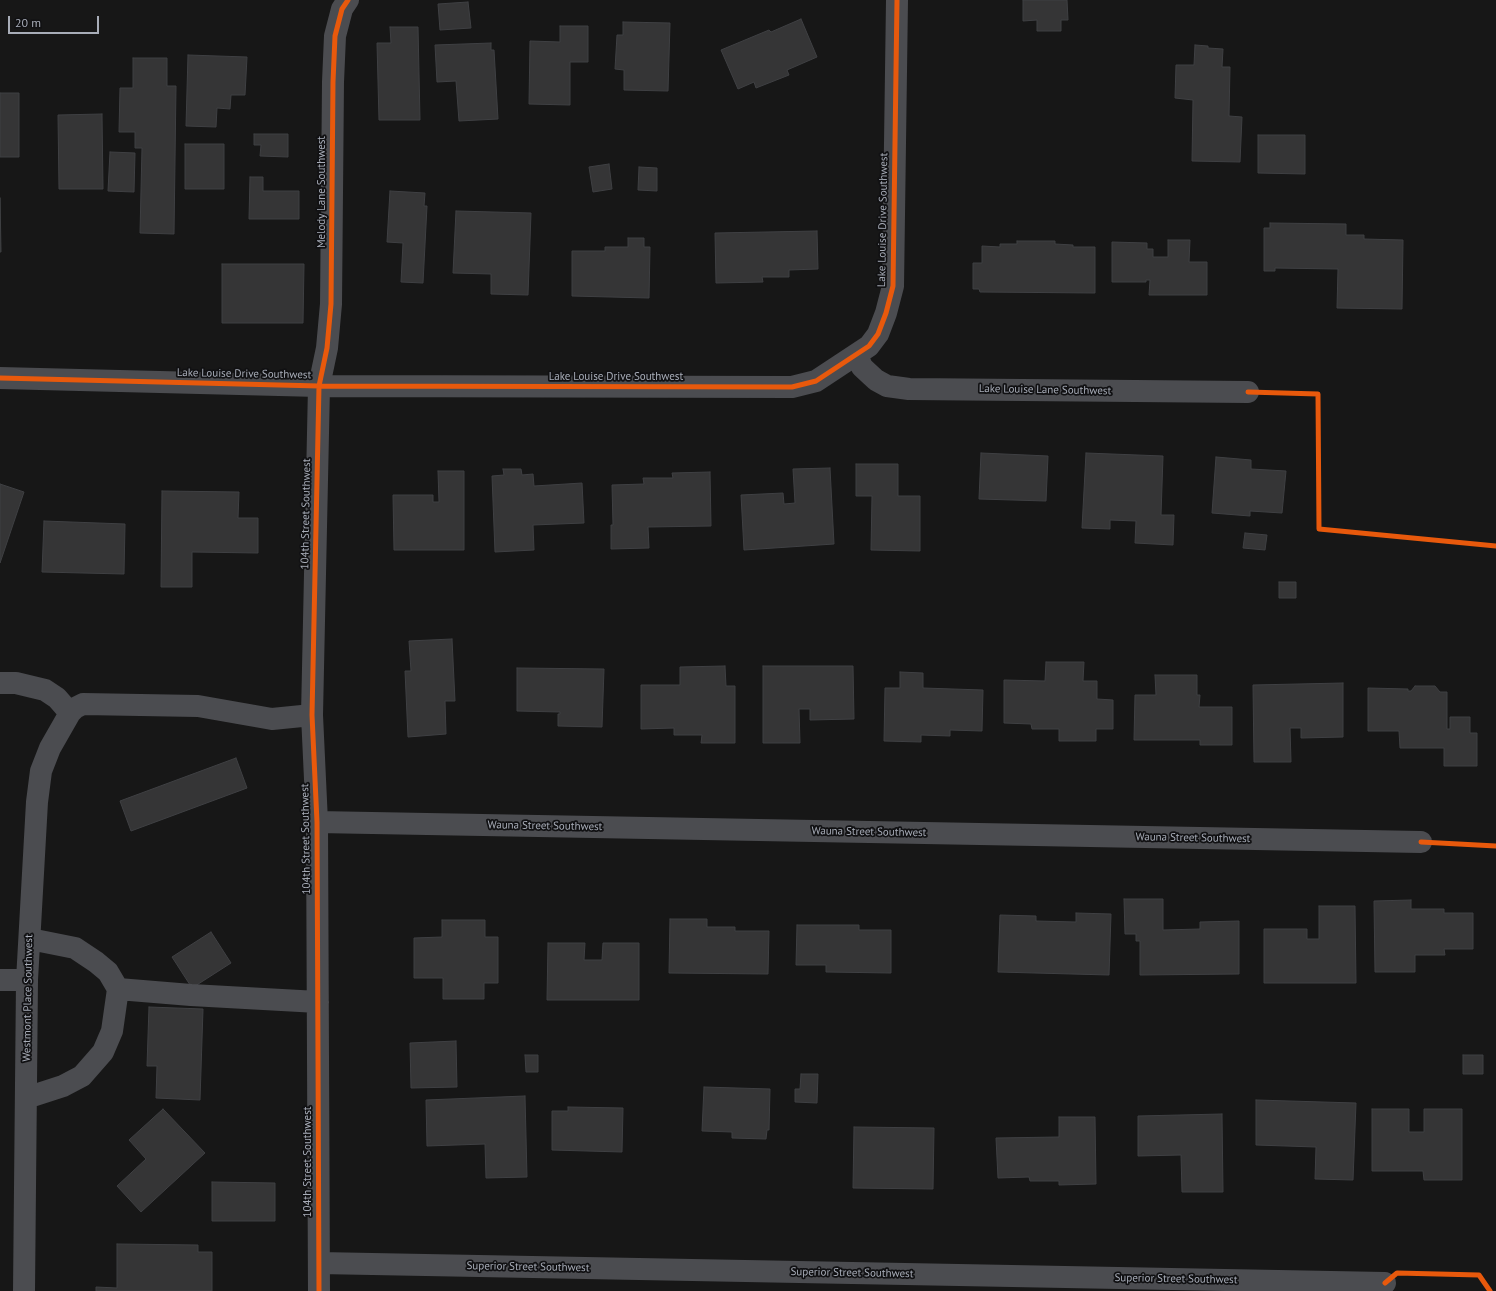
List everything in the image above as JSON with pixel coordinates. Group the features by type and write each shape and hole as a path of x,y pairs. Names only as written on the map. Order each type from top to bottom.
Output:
{"street":[{"name":"Melody Lane Southwest","path":"319,386 327,348 331,304 333,82 335,36 342,9 348,0"},
{"name":"Lake Louise Drive Southwest","path":"0,378 319,386 792,387 816,381 869,346 878,334 886,314 893,286 897,0"},
{"name":"Lake Louise Lane Southwest","path":"857,355 862,367 876,380 887,386 909,389 1248,392"},
{"name":"104th Street Southwest","path":"319,386 312,715 317,822 319,1291"},
{"path":"0,683 16,683 45,690 57,698 70,713 75,708 83,704 198,706 272,719 312,715"},
{"name":"Westmont Place Southwest","path":"24,1291 27,980 36,802 41,771 50,748 70,713"},
{"name":"Wauna Street Southwest","path":"317,822 1421,842"},
{"path":"26,1098 63,1086 82,1076 103,1052 112,1032 118,989 108,972 75,948 30,938"},
{"path":"0,980 27,980"},
{"path":"118,989 191,995 318,1002"},
{"name":"Superior Street Southwest","path":"319,1263 1385,1283"}],"building":[{"path":"1023,0 1067,0 1068,20 1061,20 1061,31 1037,31 1037,20 1023,21"},
{"path":"468,2 471,28 440,30 438,4"},
{"path":"801,19 817,57 787,70 789,75 756,88 754,82 738,89 721,50 769,30 771,32"},
{"path":"623,22 670,23 668,91 624,90 624,70 615,69 617,35 623,35"},
{"path":"560,26 588,26 588,62 570,62 570,105 529,104 530,41 560,42"},
{"path":"390,27 418,27 420,120 379,120 377,43 391,43"},
{"path":"491,43 491,50 494,50 498,119 459,121 456,81 437,82 435,45"},
{"path":"1195,45 1223,49 1222,67 1230,67 1229,116 1242,117 1240,162 1192,161 1193,100 1175,98 1176,65 1194,65"},
{"path":"188,55 247,57 245,95 231,95 230,109 217,108 216,127 186,126"},
{"path":"133,58 167,58 167,86 176,86 174,234 140,233 142,148 135,148 135,132 119,132 120,88 133,88"},
{"path":"0,93 19,93 19,157 0,157"},
{"path":"102,114 103,189 59,189 58,115"},
{"path":"254,134 288,134 288,157 260,156 261,145 254,145"},
{"path":"1258,135 1305,135 1305,174 1258,173"},
{"path":"185,144 224,144 224,189 185,189"},
{"path":"110,152 135,153 134,192 108,191"},
{"path":"609,164 612,189 593,192 589,167"},
{"path":"639,167 657,168 657,191 638,190"},
{"path":"250,177 263,177 263,191 299,191 299,219 249,219"},
{"path":"390,191 425,193 424,206 427,206 423,283 401,282 403,243 387,242"},
{"path":"0,198 1,252 0,252"},
{"path":"456,211 531,213 528,295 491,294 491,274 453,273"},
{"path":"1270,223 1346,224 1346,235 1364,235 1364,239 1403,240 1402,309 1337,308 1338,269 1275,268 1275,271 1264,271 1264,228 1270,228"},
{"path":"817,231 818,269 789,270 789,277 762,277 763,282 716,283 715,233"},
{"path":"628,238 644,238 644,247 650,247 649,298 572,296 572,251 605,251 605,247 628,247"},
{"path":"1168,240 1190,240 1189,262 1207,262 1207,295 1149,295 1150,280 1146,280 1146,282 1112,282 1112,242 1147,243 1147,249 1153,249 1153,257 1168,257"},
{"path":"1017,241 1055,241 1055,244 1073,245 1073,247 1095,247 1095,293 980,292 979,289 973,289 973,263 982,263 982,246 1000,247 1000,244 1017,244"},
{"path":"222,264 304,264 303,323 222,323"},
{"path":"981,453 1048,456 1046,501 979,499"},
{"path":"1086,453 1163,456 1161,515 1174,515 1173,545 1135,543 1136,521 1110,520 1110,529 1082,528"},
{"path":"1216,457 1251,460 1251,469 1286,471 1282,513 1250,511 1250,516 1212,513"},
{"path":"856,464 898,464 898,496 920,496 920,551 871,550 872,496 856,496"},
{"path":"830,468 834,544 744,550 741,495 783,493 784,504 795,503 793,469"},
{"path":"503,469 521,469 522,475 533,474 534,486 582,483 584,523 533,525 534,550 495,552 492,476 504,475"},
{"path":"438,471 464,471 464,550 394,550 393,495 433,495 433,502 439,502"},
{"path":"710,472 711,526 648,527 649,548 611,549 611,525 613,525 612,485 644,484 643,478 673,478 672,473"},
{"path":"0,484 24,492 0,563"},
{"path":"162,491 239,492 238,518 258,518 258,553 192,552 192,587 161,587"},
{"path":"44,521 125,524 124,574 42,572"},
{"path":"1245,533 1267,535 1265,550 1243,548"},
{"path":"1279,582 1296,582 1296,598 1279,598"},
{"path":"452,639 455,701 445,701 446,734 408,737 405,671 411,671 409,641"},
{"path":"1046,662 1084,662 1083,681 1097,681 1097,699 1113,700 1113,729 1096,729 1096,741 1059,741 1059,729 1032,729 1031,724 1004,723 1004,680 1045,681"},
{"path":"725,666 726,686 735,686 735,743 701,743 702,735 674,735 674,728 641,729 641,685 680,685 680,667"},
{"path":"763,666 853,666 854,719 810,720 810,709 799,709 800,743 763,743"},
{"path":"517,668 604,669 602,727 558,726 558,714 560,714 560,712 517,711"},
{"path":"900,672 923,673 923,688 983,690 982,731 950,730 950,736 921,735 921,742 884,741 885,688 900,688"},
{"path":"1155,675 1197,675 1197,695 1200,695 1199,707 1232,707 1232,745 1200,745 1200,740 1134,740 1135,695 1156,695"},
{"path":"1343,683 1343,737 1301,738 1301,728 1290,728 1291,762 1254,762 1253,685"},
{"path":"1415,686 1435,686 1440,692 1447,692 1447,729 1450,729 1450,717 1470,717 1470,733 1477,733 1477,766 1444,766 1444,748 1400,748 1399,731 1368,731 1368,688 1408,689 1408,691 1411,691"},
{"path":"236,758 247,788 131,831 120,801"},
{"path":"1124,899 1163,899 1163,930 1200,929 1200,922 1239,921 1239,974 1140,975 1140,941 1136,941 1136,934 1125,934"},
{"path":"1411,900 1411,909 1444,909 1444,913 1473,913 1473,949 1444,949 1445,955 1415,955 1415,972 1375,972 1374,901"},
{"path":"1319,906 1355,906 1356,983 1264,983 1264,929 1307,929 1307,939 1319,939"},
{"path":"1076,913 1111,914 1109,975 998,972 1000,915 1036,916 1036,921 1076,922"},
{"path":"670,919 707,919 707,927 735,927 735,931 769,931 768,974 669,973"},
{"path":"442,920 485,920 485,937 498,937 498,983 484,983 484,999 443,999 443,978 414,978 414,938 442,937"},
{"path":"797,925 859,925 859,930 891,930 891,973 826,972 826,965 796,965"},
{"path":"211,932 231,963 192,988 172,957"},
{"path":"548,943 585,943 584,960 602,960 603,943 639,943 639,1000 547,1000"},
{"path":"149,1007 203,1009 200,1100 156,1098 157,1066 147,1066"},
{"path":"456,1041 457,1087 411,1088 410,1043"},
{"path":"525,1055 538,1055 538,1072 526,1072"},
{"path":"1463,1055 1483,1055 1483,1074 1463,1074"},
{"path":"801,1074 818,1074 817,1103 795,1102 795,1089 800,1089"},
{"path":"704,1087 770,1089 769,1130 767,1130 766,1139 732,1138 732,1132 702,1131"},
{"path":"525,1096 527,1177 486,1178 485,1144 427,1146 426,1100"},
{"path":"1256,1100 1356,1103 1353,1180 1315,1179 1316,1147 1256,1145"},
{"path":"568,1107 623,1108 622,1152 552,1150 552,1111 568,1111"},
{"path":"163,1109 205,1153 141,1212 117,1186 146,1159 129,1140"},
{"path":"1372,1109 1409,1109 1409,1132 1424,1132 1424,1109 1462,1109 1462,1180 1424,1180 1423,1171 1372,1171"},
{"path":"1222,1114 1223,1192 1182,1192 1181,1155 1138,1156 1138,1116"},
{"path":"1059,1117 1095,1117 1096,1184 1059,1185 1059,1181 1030,1181 1029,1177 998,1178 996,1138 1059,1137"},
{"path":"854,1127 934,1128 933,1189 853,1188"},
{"path":"212,1182 275,1183 275,1221 212,1221"},
{"path":"117,1244 198,1245 198,1252 212,1252 212,1291 96,1291 96,1287 117,1288"}],"cycle path":[{"path":"319,1291 317,822 312,715 319,386 327,348 331,304 333,82 335,36 342,9 348,0"},
{"path":"0,378 319,386 792,387 816,381 869,346 878,334 886,313 893,286 897,0"},
{"path":"1248,392 1318,394 1319,529 1496,546"},
{"path":"1421,842 1496,846"},
{"path":"1385,1283 1397,1273 1479,1275 1490,1291"}]}
